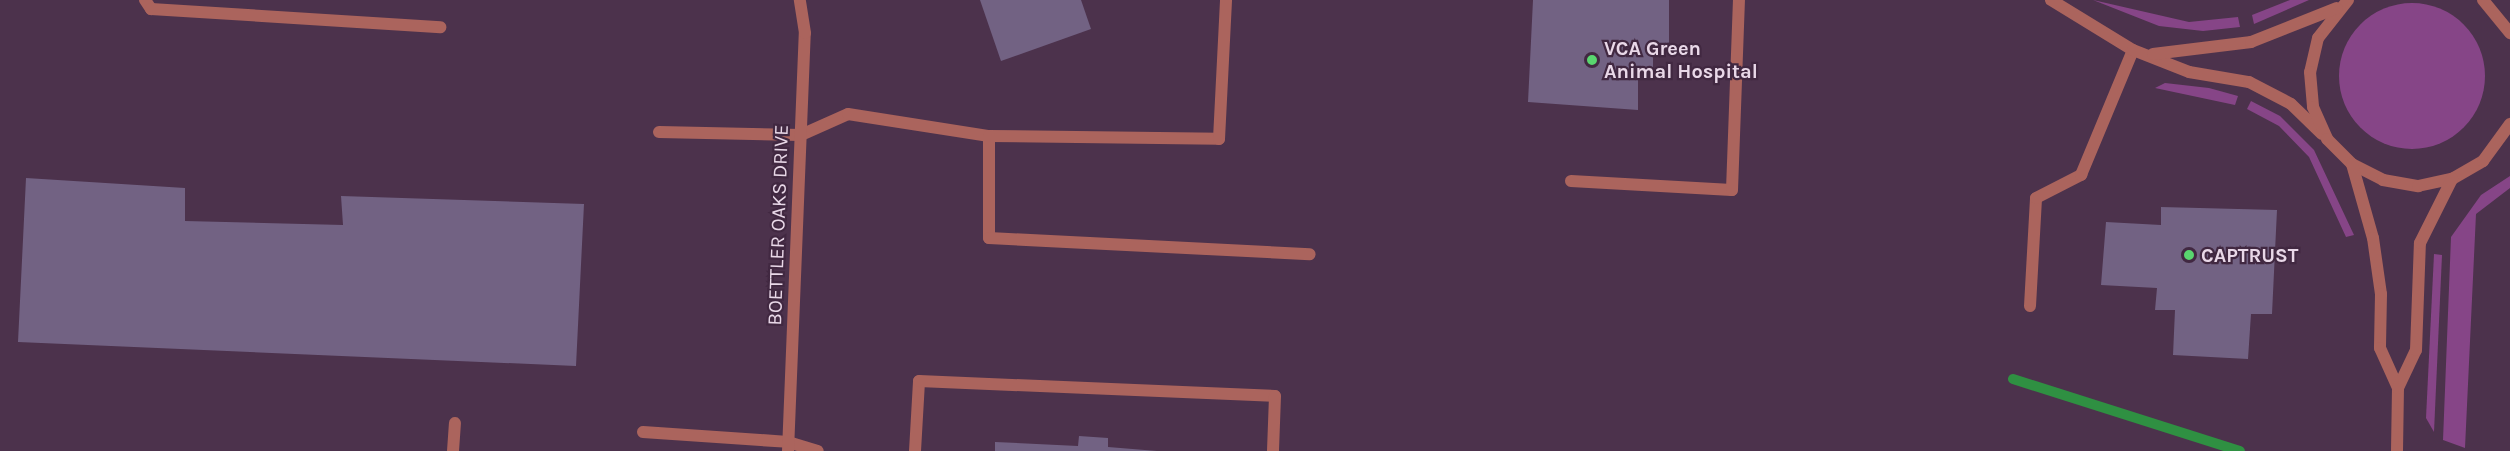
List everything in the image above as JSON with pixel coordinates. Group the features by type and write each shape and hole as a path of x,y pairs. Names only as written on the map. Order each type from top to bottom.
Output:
{"street":[{"path":"145,0 151,9 440,27"},
{"name":"BOETTLER OAKS DRIVE","path":"788,446 801,135 800,0"},
{"path":"659,132 801,135 848,114 989,136 1219,139 1226,0"},
{"path":"1571,181 1732,190 1738,0"},
{"path":"2051,0 2133,50 2153,54 2189,72 2249,82 2291,104 2352,164 2383,180 2418,186 2452,178 2483,161 2509,131"},
{"path":"2153,54 2251,42 2337,8 2348,0"},
{"path":"2488,2 2510,33"},
{"path":"2327,139 2313,107 2310,72 2318,38 2337,8"},
{"path":"2030,306 2036,198 2081,174 2133,50"},
{"path":"989,136 988,238 1310,254"},
{"path":"2352,164 2373,238 2381,294 2380,348 2398,388"},
{"path":"2397,451 2398,388 2416,350 2420,243 2452,178"},
{"path":"915,451 919,381 1275,396 1273,451"},
{"path":"453,451 455,423"},
{"path":"643,432 818,451"}],"shaded area":[{"path":"2093,0 2189,22 2238,17 2240,27 2203,31 2159,26"},
{"path":"2290,0 2309,0 2254,24 2252,15"},
{"path":"2412,3 2440,9 2463,25 2479,48 2485,76 2479,104 2463,127 2440,143 2412,149 2384,143 2361,127 2345,104 2339,76 2345,48 2361,25 2384,9"},
{"path":"2165,83 2209,88 2238,96 2235,105 2155,88"},
{"path":"2251,101 2280,116 2314,150 2354,235 2346,237 2309,157 2279,126 2247,109"},
{"path":"2510,176 2510,188 2476,214 2465,448 2443,440 2451,237 2481,195"},
{"path":"2434,254 2442,255 2434,432 2426,418"}],"building":[{"path":"980,0 1081,0 1091,29 1001,61"},
{"name":"VCA Green Animal Hospital","path":"1533,0 1669,0 1669,47 1653,47 1653,72 1638,72 1638,110 1528,102"},
{"path":"26,178 185,188 185,221 343,225 341,196 584,204 576,366 18,342"},
{"name":"CAPTRUST","path":"2161,207 2277,210 2272,314 2251,314 2248,359 2173,355 2175,310 2155,310 2157,288 2101,285 2106,222 2161,225"},
{"path":"1079,436 1108,438 1108,447 1157,451 995,451 995,442 1078,446"}],"waterway":[{"path":"2013,379 2240,451"}],"place":[{"name":"VCA Green Animal Hospital","path":"1592,60"},
{"name":"CAPTRUST","path":"2189,255"}]}
